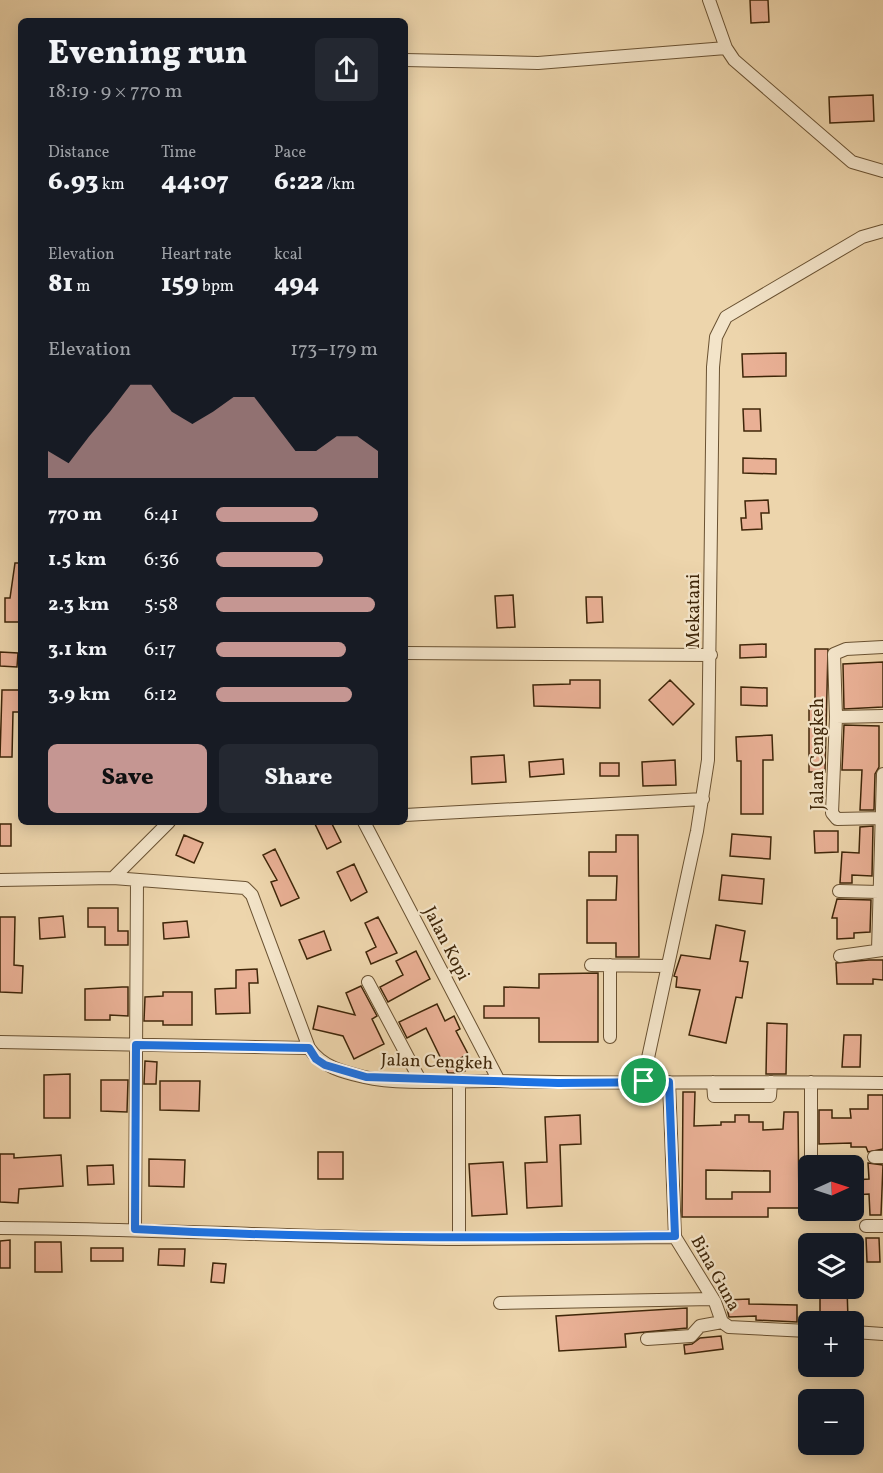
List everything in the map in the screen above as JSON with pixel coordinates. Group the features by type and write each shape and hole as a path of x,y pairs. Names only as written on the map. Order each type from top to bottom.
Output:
{"street":[{"path":"709,0 726,48 734,60 852,162 883,171"},
{"path":"408,60 538,63 726,48"},
{"name":"Mekatani","path":"644,1081 666,966 703,799 708,760 713,367 719,326 726,317 862,237 883,231"},
{"name":"Jalan Cengkeh","path":"882,818 837,819 833,817 837,717 834,654 846,649 883,648"},
{"path":"408,653 711,655"},
{"path":"837,717 883,716"},
{"path":"840,956 881,950 879,892 883,774"},
{"path":"408,815 703,799"},
{"path":"112,878 166,825"},
{"name":"Jalan Kopi","path":"366,825 499,1081"},
{"path":"0,880 112,878 245,888 249,891 309,1048 0,1042"},
{"path":"135,1229 137,880"},
{"path":"839,891 879,892"},
{"path":"591,965 666,966"},
{"path":"610,965 610,1037"},
{"path":"368,982 420,1080"},
{"name":"Jalan Cengkeh","path":"309,1048 316,1059 325,1065 366,1077 558,1083 644,1081 883,1083"},
{"path":"459,1081 459,1239"},
{"name":"Bina Guna","path":"669,1082 675,1236 713,1299 722,1322 729,1327 798,1330"},
{"path":"810,1155 811,1082"},
{"path":"866,1226 883,1226"},
{"path":"0,1228 135,1229 230,1234 459,1239 675,1236"},
{"path":"500,1303 713,1299"},
{"path":"647,1339 691,1336 700,1326 722,1322"},
{"path":"864,1333 883,1334"}],"building":[{"path":"750,0 768,0 769,22 751,23"},
{"path":"873,95 874,121 830,123 829,97"},
{"path":"786,353 786,376 743,377 742,354"},
{"path":"743,409 760,409 761,431 744,431"},
{"path":"743,458 776,459 776,474 743,473"},
{"path":"768,500 769,513 761,513 762,529 742,530 741,518 746,518 745,501"},
{"path":"15,563 18,563 18,622 5,622 5,598 10,598"},
{"path":"513,595 515,627 497,628 495,596"},
{"path":"586,597 602,597 603,622 587,623"},
{"path":"766,644 766,657 740,658 740,645"},
{"path":"815,649 828,649 825,772 809,772 809,705 815,705"},
{"path":"0,652 18,653 17,667 0,666"},
{"path":"883,662 883,707 844,709 843,664"},
{"path":"570,680 600,680 600,708 534,706 533,685 570,684"},
{"path":"670,680 694,704 673,725 649,700"},
{"path":"741,687 767,688 767,706 741,705"},
{"path":"2,690 18,690 18,712 13,712 12,757 0,757"},
{"path":"844,725 879,726 879,767 875,774 874,810 860,810 862,770 842,770"},
{"path":"772,735 773,760 763,760 763,814 741,814 741,761 737,761 736,737"},
{"path":"504,755 506,782 472,784 471,757"},
{"path":"563,759 564,774 530,777 529,762"},
{"path":"675,760 676,785 643,786 642,762"},
{"path":"600,763 619,763 619,776 600,776"},
{"path":"0,824 11,824 11,846 0,846"},
{"path":"315,825 332,825 341,842 327,849"},
{"path":"873,826 872,876 852,875 852,883 840,883 842,852 859,853 860,827"},
{"path":"814,831 838,831 838,852 815,853"},
{"path":"732,834 771,837 770,859 730,856"},
{"path":"184,835 203,843 194,863 176,855"},
{"path":"616,835 638,835 639,957 616,957 616,943 587,943 587,900 616,900 617,876 589,876 589,852 616,852"},
{"path":"275,849 299,898 281,906 271,882 277,880 263,855"},
{"path":"354,864 367,892 351,901 337,872"},
{"path":"722,875 764,879 762,904 719,900"},
{"path":"837,899 871,900 870,932 854,933 854,938 837,939 837,918 832,918"},
{"path":"88,908 118,908 118,931 128,931 128,945 105,945 105,927 88,927"},
{"path":"63,916 65,937 40,939 39,918"},
{"path":"0,917 15,917 14,965 23,966 22,993 0,992"},
{"path":"378,917 397,953 371,964 366,952 376,947 365,923"},
{"path":"187,921 189,937 164,939 163,923"},
{"path":"716,925 745,931 740,961 748,962 742,998 736,997 726,1043 689,1035 700,990 676,987 677,977 674,976 681,955 710,959"},
{"path":"324,931 331,950 307,959 299,940"},
{"path":"416,951 430,979 388,1002 380,987 403,975 396,961"},
{"path":"883,960 883,980 873,979 873,984 837,984 836,963"},
{"path":"257,969 258,983 249,983 250,1013 216,1014 215,989 236,988 236,970"},
{"path":"598,973 598,1042 539,1042 539,1018 484,1018 484,1006 504,1006 504,987 539,988 539,974"},
{"path":"361,986 377,1016 372,1019 384,1044 354,1059 343,1036 313,1029 318,1006 355,1015 346,993"},
{"path":"128,987 128,1016 110,1015 110,1020 85,1020 85,989"},
{"path":"163,992 192,992 192,1025 163,1025 163,1021 144,1021 145,997 163,996"},
{"path":"437,1004 445,1021 454,1016 460,1029 456,1031 468,1054 459,1059 465,1071 461,1073 448,1073 426,1028 407,1038 399,1022"},
{"path":"767,1023 787,1024 786,1074 766,1074"},
{"path":"844,1035 861,1035 860,1067 842,1067"},
{"path":"145,1061 157,1062 156,1084 144,1084"},
{"path":"70,1074 70,1118 44,1118 44,1075"},
{"path":"101,1080 128,1080 127,1112 101,1111"},
{"path":"160,1081 200,1081 199,1111 160,1110"},
{"path":"683,1092 695,1092 694,1126 721,1125 721,1122 735,1122 735,1115 749,1115 749,1122 763,1122 763,1130 783,1129 784,1112 798,1112 798,1208 768,1208 768,1217 682,1217","holes":["706,1170 770,1171 770,1192 732,1192 732,1199 706,1199"]},
{"path":"868,1095 883,1095 883,1149 868,1152 866,1147 851,1147 851,1143 819,1144 819,1110 832,1110 832,1118 851,1118 850,1109 868,1109"},
{"path":"580,1115 581,1144 560,1145 562,1206 527,1208 525,1163 547,1162 545,1117"},
{"path":"318,1152 343,1152 343,1179 318,1179"},
{"path":"0,1154 14,1154 14,1158 61,1155 63,1186 19,1189 18,1203 0,1202"},
{"path":"149,1159 185,1160 184,1187 149,1186"},
{"path":"503,1162 507,1214 472,1216 469,1164"},
{"path":"868,1163 883,1165 881,1215 870,1215 869,1194 864,1194 864,1179 869,1179"},
{"path":"113,1165 114,1184 88,1185 87,1166"},
{"path":"866,1238 879,1238 880,1262 867,1262"},
{"path":"10,1240 10,1268 0,1268 0,1241"},
{"path":"35,1242 61,1242 62,1272 35,1272"},
{"path":"91,1248 123,1248 123,1261 91,1261"},
{"path":"159,1249 185,1249 184,1266 158,1265"},
{"path":"213,1263 226,1264 224,1283 211,1282"},
{"path":"749,1299 749,1304 797,1305 797,1322 756,1320 756,1316 729,1317 725,1300"},
{"path":"820,1299 847,1299 848,1311 820,1311"},
{"path":"687,1308 687,1328 625,1334 626,1347 559,1351 556,1316"},
{"path":"721,1336 723,1349 685,1354 684,1345 692,1344 700,1338"}],"route":[{"path":"136,1045 309,1048 316,1059 325,1065 366,1077 558,1083 644,1081 669,1082 675,1236 459,1239 230,1234 135,1229 136,1045"}]}
